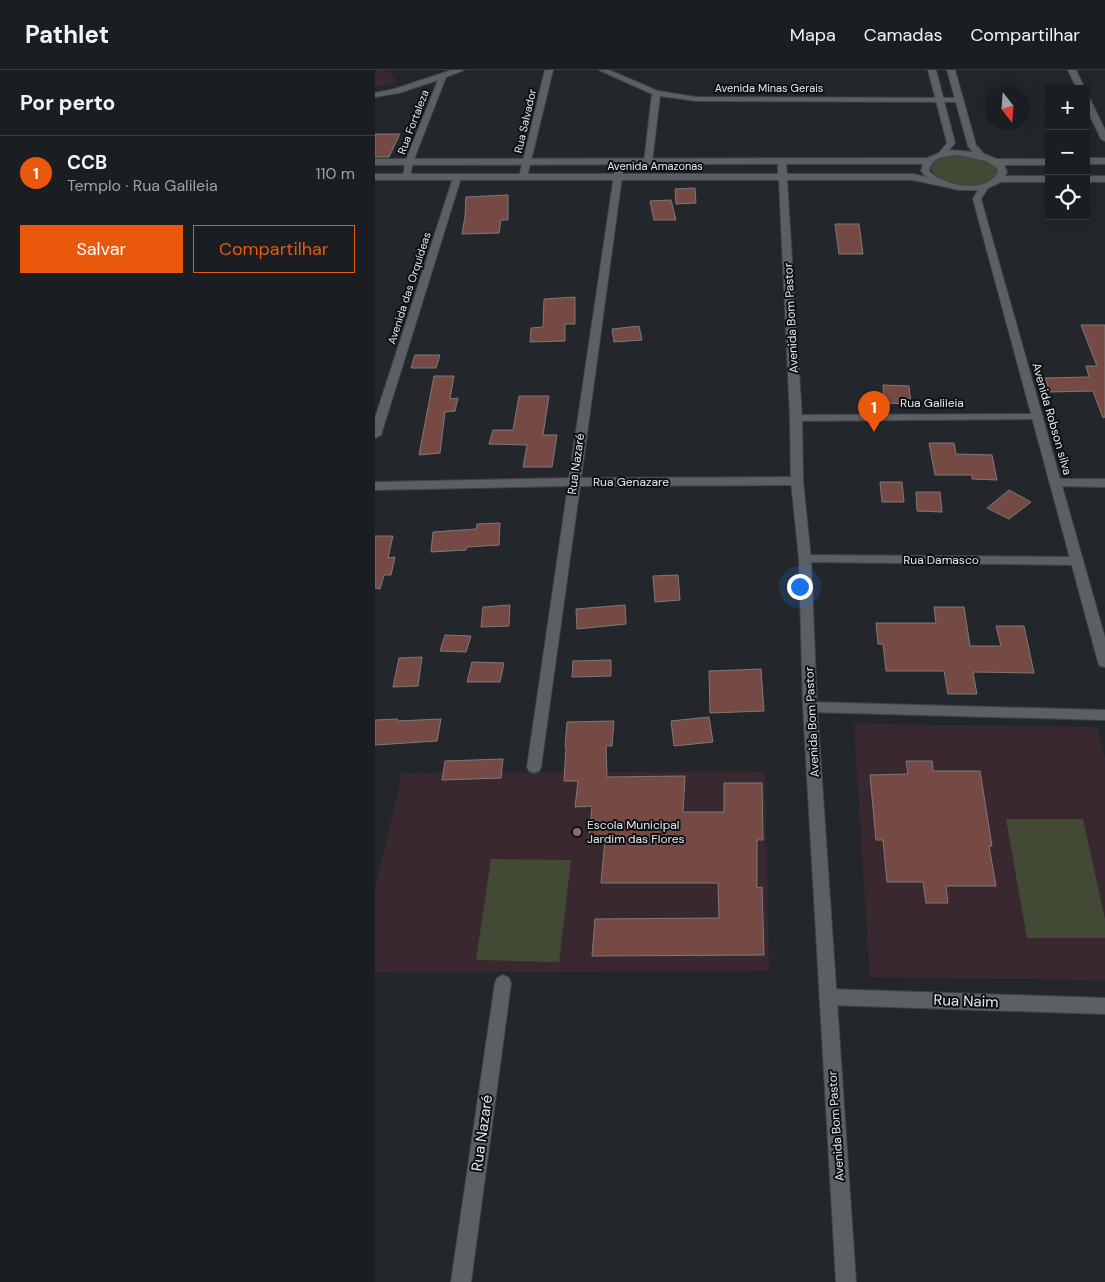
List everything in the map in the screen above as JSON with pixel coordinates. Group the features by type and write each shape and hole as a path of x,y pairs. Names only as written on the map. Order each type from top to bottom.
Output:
{"street":[{"path":"375,95 396,91 461,70"},
{"name":"Rua Salvador","path":"523,178 549,70"},
{"path":"932,70 951,143 941,155"},
{"path":"951,70 973,146 980,155"},
{"path":"1073,70 1079,85"},
{"name":"Avenida Minas Gerais","path":"610,71 656,93 696,100 960,100"},
{"name":"Rua Fortaleza","path":"406,177 409,162 443,76"},
{"path":"648,162 656,93"},
{"path":"1090,107 1105,139"},
{"path":"935,180 925,171 928,161 941,155 959,152 980,155 996,162 1045,162"},
{"name":"Avenida Amazonas","path":"375,162 928,161"},
{"path":"1090,161 1105,161"},
{"name":"Rua Nazaré","path":"533,767 620,162"},
{"name":"Avenida Bom Pastor","path":"782,162 796,418 797,481 805,559 810,707 846,1282"},
{"path":"996,162 1001,168 1002,173 999,179"},
{"name":"Avenida Amazonas","path":"375,177 913,177 935,180 956,187"},
{"name":"Avenida das Orquídeas","path":"375,435 457,178"},
{"path":"956,187 985,186 999,179 1045,179"},
{"path":"1090,179 1105,179"},
{"path":"956,187 977,199 985,186"},
{"name":"Avenida Robson silva","path":"977,199 1105,662"},
{"name":"Rua Galileia","path":"796,418 1037,417"},
{"name":"Rua Genazare","path":"375,486 574,482 797,481"},
{"path":"1056,483 1105,483"},
{"name":"Rua Damasco","path":"805,559 1077,561"},
{"path":"810,707 1105,715"},
{"name":"Rua Nazaré","path":"461,1282 503,983"},
{"name":"Rua Naim","path":"828,997 1105,1006"}],"shaded area":[{"path":"375,70 388,70 397,82 375,87"},
{"path":"854,724 1097,727 1105,758 1105,980 870,977"},
{"name":"Escola Municipal Jardim das Flores","path":"765,772 769,971 375,972 375,891 402,773"}],"green space":[{"path":"953,155 972,156 985,160 991,163 998,172 992,180 976,186 958,185 935,175 931,169 932,166 937,161"},
{"path":"1006,819 1083,819 1105,919 1105,938 1027,938"},
{"path":"491,859 571,860 559,962 476,960"}],"building":[{"path":"375,134 400,134 389,157 375,157"},
{"path":"695,188 696,203 676,204 675,189"},
{"path":"508,195 508,220 501,220 499,233 462,234 466,197"},
{"path":"671,200 676,220 654,220 650,201"},
{"path":"835,224 859,224 863,254 839,254"},
{"path":"575,297 575,324 565,324 565,341 530,342 531,328 543,327 544,299"},
{"path":"1081,325 1105,325 1105,417 1103,418 1093,391 1050,392 1045,378 1089,377 1086,366 1097,366"},
{"path":"639,326 642,340 614,342 612,329"},
{"path":"415,355 440,355 436,368 411,368"},
{"path":"434,376 454,376 450,399 458,398 455,411 445,412 440,453 419,455"},
{"path":"883,385 909,386 911,404 884,403"},
{"path":"519,396 549,396 543,435 557,435 552,467 523,467 527,445 489,444 493,430 513,430"},
{"path":"929,443 954,443 956,454 992,455 997,480 972,479 972,475 935,475"},
{"path":"880,482 902,482 904,502 882,502"},
{"path":"1009,490 1031,502 1009,519 987,508"},
{"path":"916,492 940,492 942,512 917,511"},
{"path":"500,523 499,545 467,547 466,550 431,552 433,532 476,529 477,524"},
{"path":"375,536 393,536 388,558 395,557 391,575 384,575 380,589 375,588"},
{"path":"678,575 680,600 655,602 653,576"},
{"path":"510,605 509,626 481,627 483,607"},
{"path":"625,605 626,624 577,629 576,609"},
{"path":"934,607 964,607 970,646 1001,646 996,626 1024,626 1034,673 973,672 977,694 948,694 944,671 886,671 883,644 878,644 876,623 936,623"},
{"path":"445,635 471,636 466,652 440,651"},
{"path":"422,657 418,686 393,687 399,658"},
{"path":"611,660 611,676 572,677 573,661"},
{"path":"472,662 504,663 500,682 467,682"},
{"path":"761,669 764,711 710,713 709,671"},
{"path":"709,717 713,742 674,746 671,721"},
{"path":"398,719 397,721 441,719 437,741 375,745 375,720"},
{"path":"614,721 612,746 606,746 607,777 685,776 683,812 724,812 724,783 762,783 763,840 757,840 757,888 762,887 764,955 592,956 595,919 719,918 718,883 601,883 605,839 589,839 592,806 575,807 578,781 564,781 567,722"},
{"path":"503,759 501,778 442,780 445,761"},
{"path":"906,761 932,761 933,771 980,771 992,846 989,846 996,886 946,886 948,903 926,903 923,882 887,882 883,840 876,840 870,775 908,774"}],"place":[{"name":"CCB","path":"874,432"},
{"name":"Escola Municipal Jardim das Flores","path":"577,832"}]}
